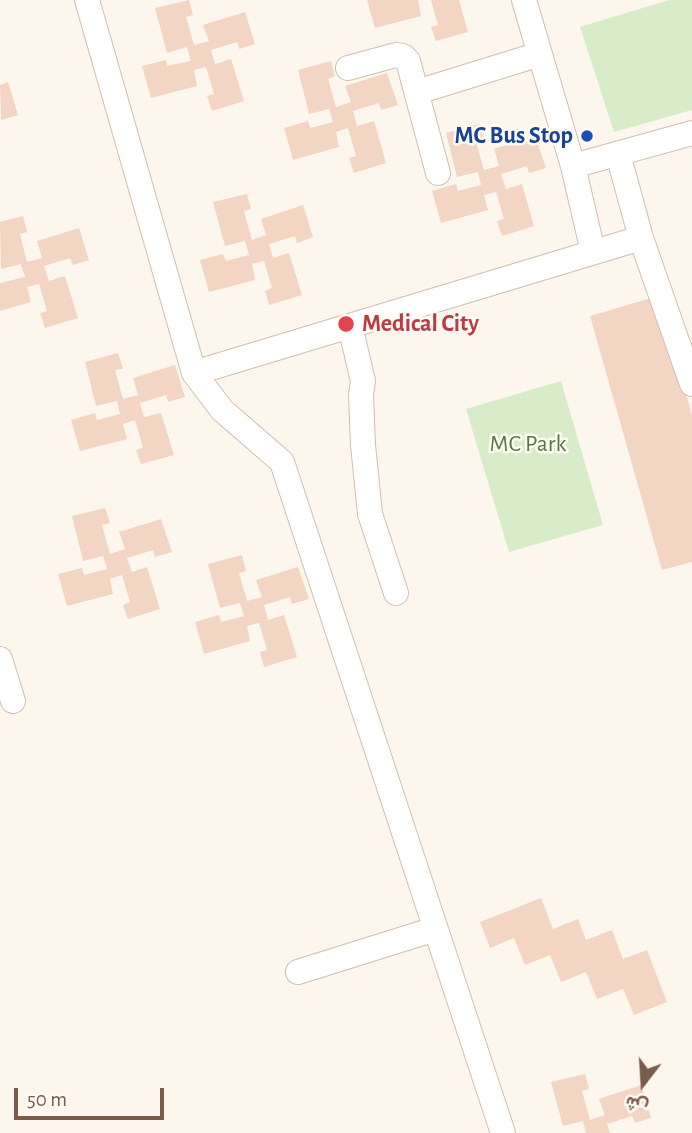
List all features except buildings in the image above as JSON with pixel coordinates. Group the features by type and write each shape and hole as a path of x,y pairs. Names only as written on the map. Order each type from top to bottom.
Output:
{"street":[{"path":"87,0 194,373 222,410 282,462 503,1133"},
{"path":"524,0 572,166 593,252"},
{"path":"417,92 540,54"},
{"path":"348,68 396,55 403,56 408,61 438,173"},
{"path":"572,166 692,133"},
{"path":"618,154 640,238 692,384"},
{"path":"194,373 640,238"},
{"path":"350,326 363,381 363,445 370,514 396,593"},
{"path":"0,659 13,701"},
{"path":"298,972 435,929"}],"green space":[{"path":"669,0 692,0 692,110 614,132 580,27"},
{"name":"MC Park","path":"561,381 603,525 509,552 466,409"}],"place":[{"name":"MC Bus Stop","path":"587,136"},
{"name":"Medical City","path":"346,324"}]}
